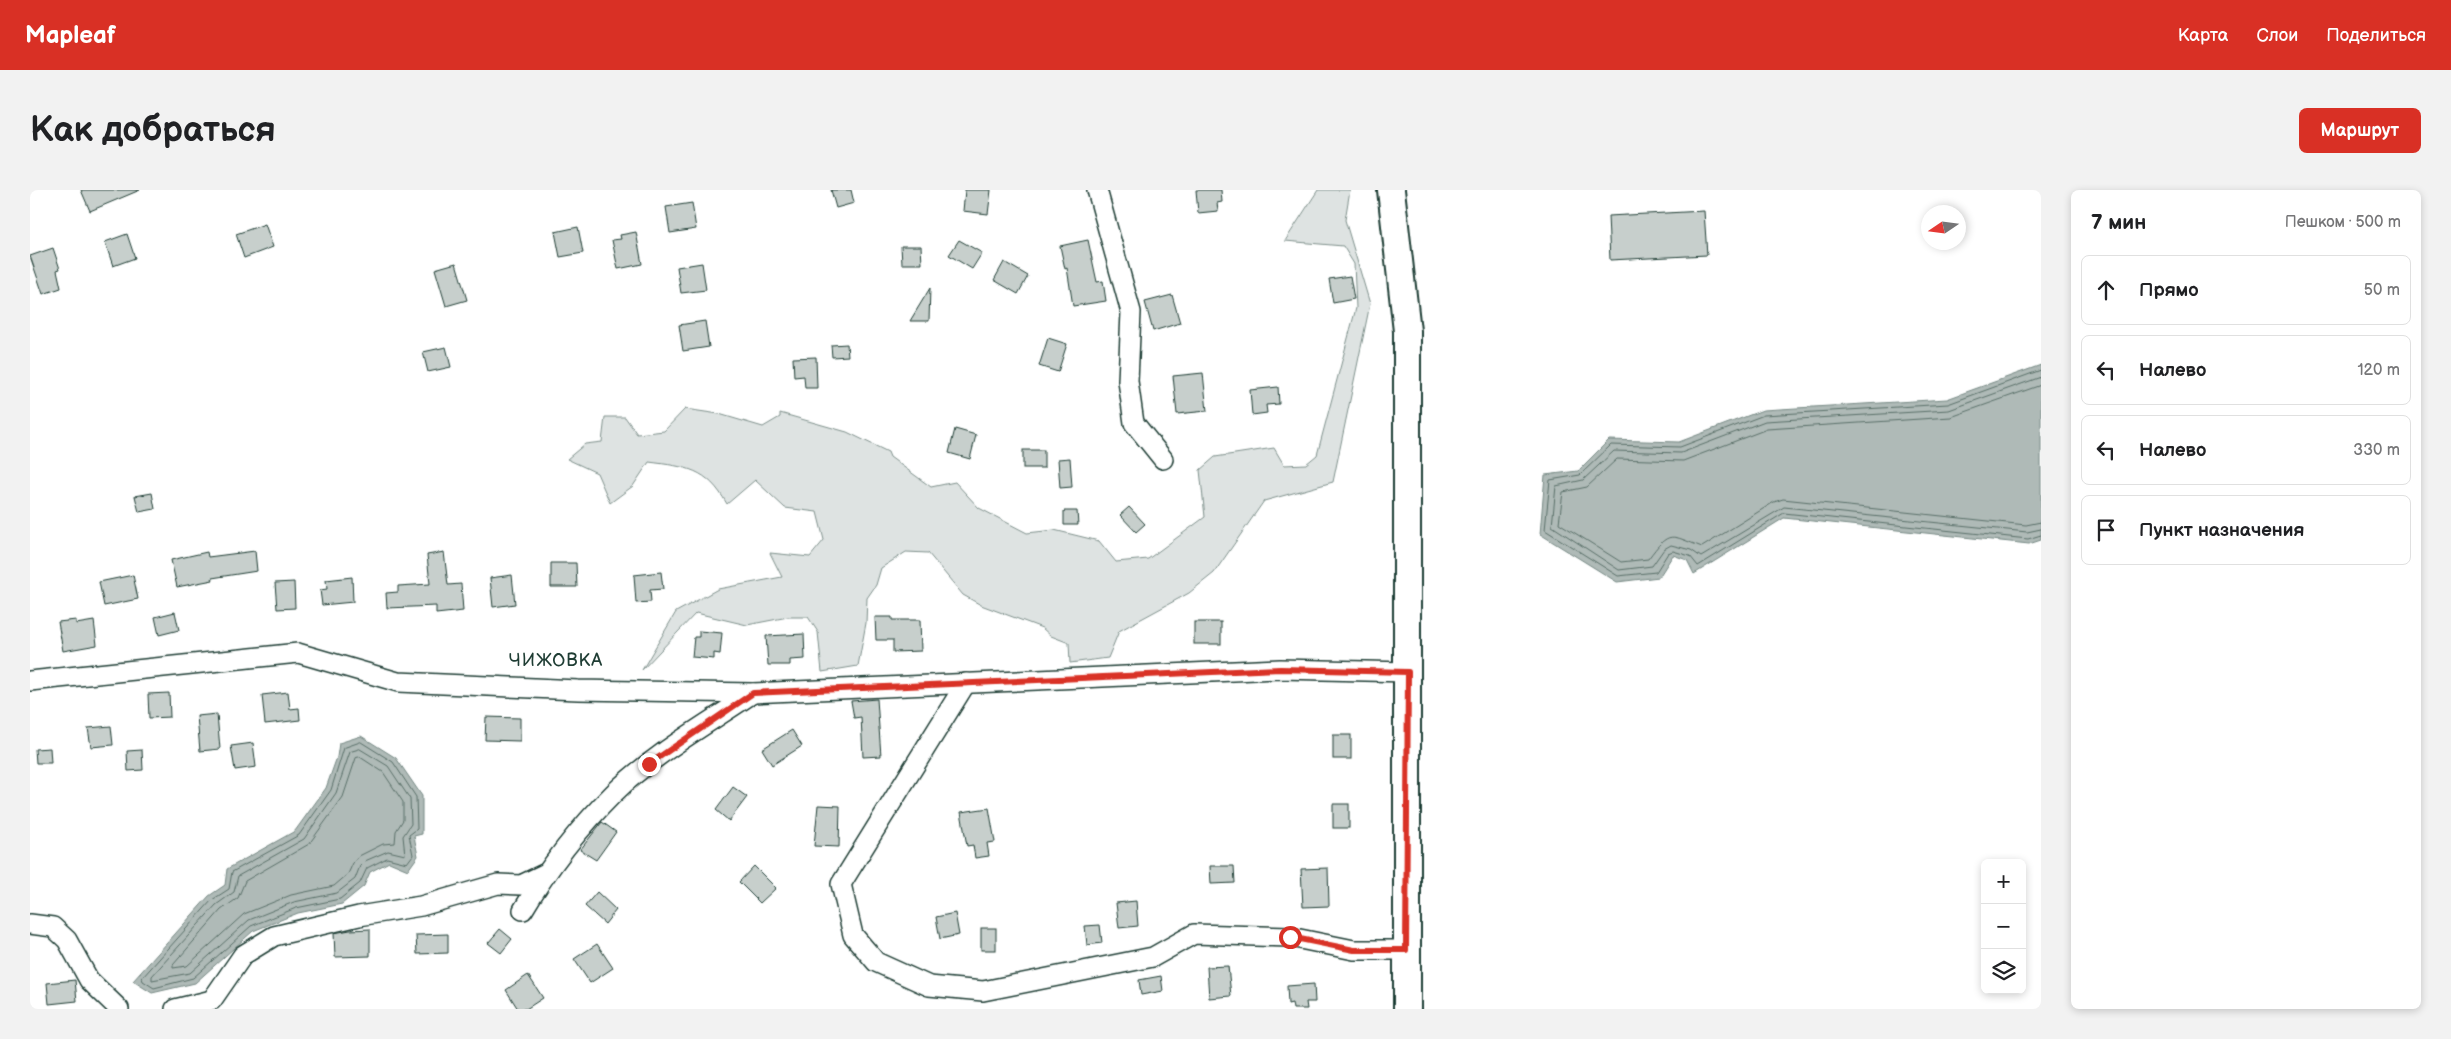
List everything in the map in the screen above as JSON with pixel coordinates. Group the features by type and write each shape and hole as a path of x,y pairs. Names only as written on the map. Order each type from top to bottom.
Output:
{"street":[{"path":"1097,190 1131,312 1128,381 1134,423 1163,459"},
{"path":"1392,190 1407,331 1407,1009"},
{"path":"30,681 298,654 398,682 578,690 753,693 1280,669 1408,672"},
{"path":"966,683 841,884 852,935 876,962 929,986 983,991 1153,957 1194,934 1290,937 1354,950 1406,950"},
{"path":"523,910 544,874 614,793 649,764 753,693"},
{"path":"175,1009 212,1000 244,956 274,936 359,916 421,906 498,884 521,885 544,874"},
{"path":"30,924 53,927 67,940 89,980 119,1009"}],"shaded area":[{"path":"1318,190 1350,190 1345,220 1370,304 1333,482 1264,501 1214,573 1189,593 1119,631 1108,658 1070,663 1069,643 1051,636 1042,628 981,605 963,595 928,553 906,552 881,568 876,585 867,598 866,623 858,666 822,672 818,632 808,617 788,617 747,625 696,613 642,670 676,612 718,589 782,577 770,553 810,557 824,540 817,512 785,508 755,480 727,504 712,483 695,471 649,462 633,486 610,503 597,473 567,459 585,444 602,442 605,417 625,417 637,434 664,431 685,409 719,414 763,427 780,417 780,413 847,432 888,452 890,457 931,487 955,482 979,508 1027,533 1054,530 1099,541 1116,562 1148,559 1205,517 1200,470 1215,457 1274,448 1284,465 1306,464 1317,455 1356,308 1354,264 1343,246 1285,241"}],"water":[{"path":"2041,365 2041,540 2029,544 1784,518 1694,574 1687,560 1673,555 1659,577 1617,582 1540,534 1545,475 1578,471 1609,440 1679,442 1763,410 1947,399"},
{"path":"361,736 396,758 422,796 422,834 414,836 418,856 408,870 389,862 370,872 364,886 342,904 298,913 253,931 195,983 152,993 133,981 209,896 225,885 227,869 295,831 326,788 337,757 339,743"}],"building":[{"path":"81,190 140,190 90,211"},
{"path":"831,190 851,190 854,203 836,208"},
{"path":"965,190 991,190 988,214 963,211"},
{"path":"1196,190 1221,190 1222,202 1217,203 1218,211 1198,213"},
{"path":"692,203 696,229 670,233 666,207"},
{"path":"1704,211 1707,255 1610,260 1608,216"},
{"path":"265,224 273,247 244,258 236,234"},
{"path":"578,227 583,253 560,257 555,232"},
{"path":"636,232 642,264 618,269 612,240 621,239 620,235"},
{"path":"127,234 135,258 113,266 105,242"},
{"path":"959,240 982,253 972,269 949,255"},
{"path":"1088,240 1097,282 1103,281 1106,301 1073,306 1067,268 1065,269 1060,246"},
{"path":"901,246 921,246 922,264 902,264"},
{"path":"53,248 60,269 57,270 61,288 43,294 30,256"},
{"path":"1004,262 1028,276 1018,294 994,280"},
{"path":"456,263 467,300 446,306 435,269"},
{"path":"702,263 706,290 681,293 677,267"},
{"path":"1350,276 1354,299 1333,303 1329,279"},
{"path":"930,288 929,321 910,321"},
{"path":"1172,295 1180,323 1153,331 1145,302"},
{"path":"705,321 709,347 683,351 679,325"},
{"path":"1048,338 1067,344 1058,372 1039,366"},
{"path":"847,344 848,356 832,357 831,345"},
{"path":"446,347 451,367 428,372 423,352"},
{"path":"816,357 817,388 805,388 804,376 794,377 793,358"},
{"path":"1203,373 1207,411 1177,414 1173,376"},
{"path":"1278,387 1279,404 1266,405 1267,413 1252,415 1250,390"},
{"path":"955,429 976,435 970,459 949,453"},
{"path":"1023,450 1044,450 1044,468 1023,468"},
{"path":"1070,458 1072,487 1060,488 1058,459"},
{"path":"152,493 155,509 139,512 135,496"},
{"path":"1129,507 1145,524 1136,532 1120,515"},
{"path":"1064,511 1077,511 1078,525 1064,525"},
{"path":"255,551 257,571 212,578 213,580 177,587 171,560 207,552 208,557"},
{"path":"444,552 448,585 461,584 463,611 436,614 436,606 387,608 386,593 398,592 398,586 430,584 427,555"},
{"path":"551,563 576,563 577,587 551,587"},
{"path":"661,572 663,589 650,590 651,602 636,603 634,575"},
{"path":"133,575 138,599 104,606 99,582"},
{"path":"512,575 515,604 493,607 490,578"},
{"path":"352,577 353,602 322,605 320,590 327,589 326,580"},
{"path":"294,582 295,608 277,609 275,583"},
{"path":"175,612 179,630 159,635 155,617"},
{"path":"875,617 892,617 892,620 920,620 921,651 893,652 893,640 876,640"},
{"path":"76,620 76,624 94,621 97,645 63,651 58,622"},
{"path":"1194,622 1221,622 1221,644 1194,644"},
{"path":"699,631 722,633 720,654 714,653 714,659 692,657 694,637 699,637"},
{"path":"804,634 805,659 790,660 790,665 768,665 766,636"},
{"path":"288,692 290,709 299,708 300,720 265,724 262,695"},
{"path":"169,693 170,717 149,718 148,694"},
{"path":"877,699 881,756 863,757 861,717 854,718 851,701"},
{"path":"217,714 220,749 200,751 197,716"},
{"path":"486,717 520,718 520,741 485,740"},
{"path":"111,726 113,745 91,747 88,728"},
{"path":"792,730 802,746 772,765 762,749"},
{"path":"1333,735 1351,735 1351,759 1333,759"},
{"path":"253,743 256,767 235,770 231,746"},
{"path":"50,748 51,763 36,763 35,749"},
{"path":"142,750 143,770 128,771 127,751"},
{"path":"733,787 747,797 729,821 716,810"},
{"path":"1333,804 1349,804 1349,828 1333,828"},
{"path":"818,805 840,806 839,847 814,846"},
{"path":"989,808 995,842 987,843 989,856 975,858 973,845 967,846 961,812"},
{"path":"602,822 616,832 596,860 580,850"},
{"path":"754,866 776,888 760,903 739,882"},
{"path":"1210,866 1234,866 1235,883 1211,884"},
{"path":"1328,868 1329,906 1303,907 1301,869"},
{"path":"597,892 616,910 605,924 585,906"},
{"path":"1136,901 1138,926 1119,928 1116,903"},
{"path":"955,913 959,935 940,939 936,917"},
{"path":"1100,925 1102,943 1087,945 1085,926"},
{"path":"981,928 996,928 996,950 981,950"},
{"path":"370,929 370,956 335,957 334,933"},
{"path":"500,929 512,939 501,953 488,943"},
{"path":"448,934 448,953 417,954 416,935"},
{"path":"597,944 613,968 590,983 574,959"},
{"path":"1228,966 1231,996 1209,998 1207,967"},
{"path":"528,975 543,998 526,1009 518,1009 506,990"},
{"path":"1161,976 1163,991 1141,995 1139,980"},
{"path":"75,980 77,1001 49,1004 47,983"},
{"path":"1314,984 1315,1002 1306,1002 1307,1009 1293,1009 1292,1003 1288,1004 1287,986"}],"district":[{"name":"ЧИЖОВКА","path":"556,660"}],"route":[{"path":"649,764 753,693 1280,669 1408,672 1406,950 1354,950 1290,937"}]}
